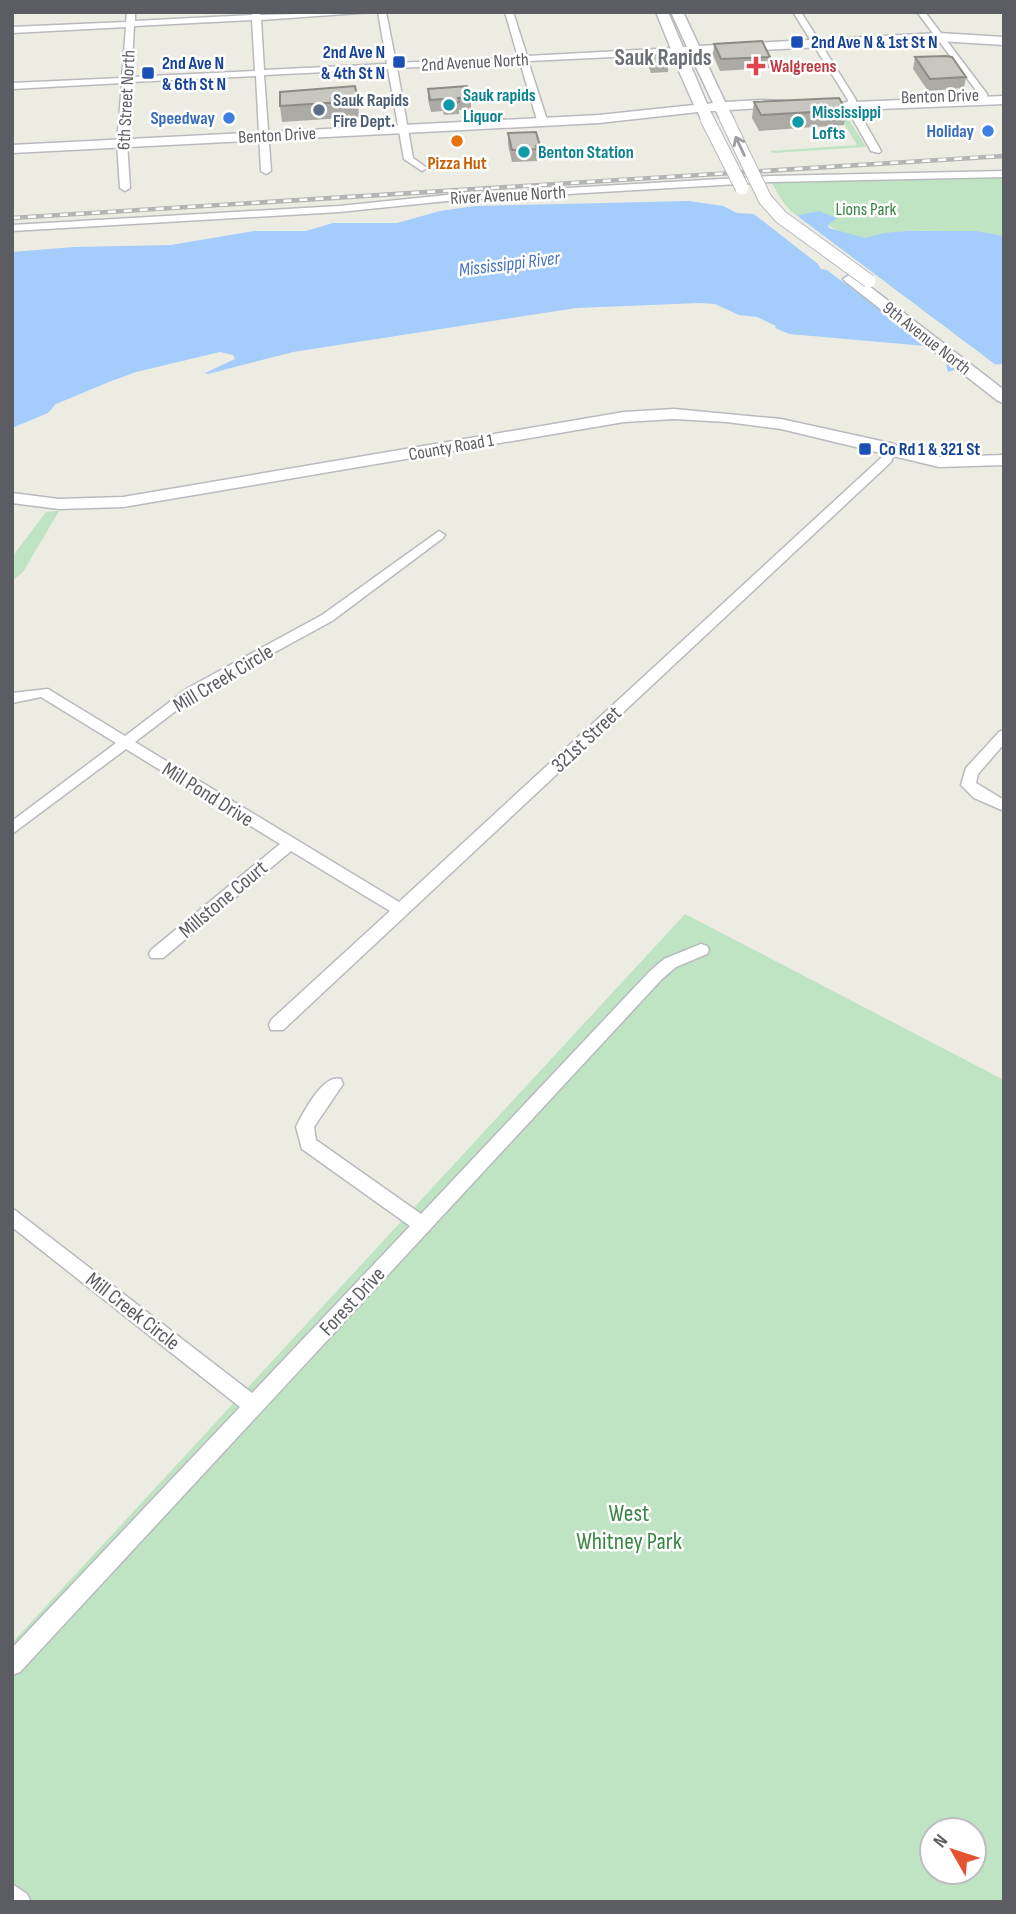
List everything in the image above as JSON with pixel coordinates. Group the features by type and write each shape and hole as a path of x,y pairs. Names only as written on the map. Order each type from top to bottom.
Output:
{"main road":[{"name":"9th Avenue North","path":"662,12 702,109 747,196 767,217 1000,392"},
{"name":"9th Avenue North","path":"677,12 765,199 781,216 869,281 1000,392"},
{"name":"2nd Avenue North","path":"676,51 939,37 1004,41"},
{"name":"Benton Drive","path":"12,149 599,119 772,104 851,104 1004,95"},
{"name":"Benton Drive","path":"983,97 1004,100"},
{"name":"County Road 1","path":"12,498 59,504 122,502 624,417 674,414 780,424 890,448 908,456 939,462 1004,460"},
{"name":"County Road 1","path":"890,448 911,446 941,451 1004,446"}],"street":[{"name":"6th Street North","path":"125,188 122,143 131,12"},
{"path":"12,30 131,25 256,15 369,12"},
{"path":"382,12 409,159 422,168"},
{"path":"509,12 542,120"},
{"path":"797,12 876,151"},
{"path":"921,12 983,97"},
{"path":"256,15 262,74 266,171"},
{"name":"2nd Avenue North","path":"12,86 676,51"},
{"name":"River Avenue North","path":"12,229 340,209 447,198 771,179 1004,174"},
{"name":"321st Street","path":"277,1025 887,459 890,448"},
{"name":"Mill Creek Circle","path":"12,829 127,744 193,691 327,618 439,536"},
{"name":"Mill Pond Drive","path":"12,698 43,692 401,911"},
{"path":"1004,736 971,772 968,785 979,794 1004,806"},
{"name":"Millstone Court","path":"157,954 289,844"},
{"name":"Forest Drive","path":"12,1664 656,975 670,963 701,950"},
{"path":"335,1084 304,1127 307,1144 422,1225"},
{"name":"Mill Creek Circle","path":"12,1216 254,1406"},
{"path":"12,1895 19,1902"}],"green space":[{"path":"765,111 841,112 848,118 866,147 773,153 770,151 857,145 837,112 750,117"},
{"name":"Lions Park","path":"1004,178 1004,236 922,231 867,238 848,235 813,219 795,216 772,183"},
{"path":"59,511 23,572 12,581 12,557 46,512"},
{"name":"West Whitney Park","path":"685,914 1004,1080 1004,1902 12,1902 12,1643"}],"water":[{"name":"Mississippi River","path":"689,201 723,206 737,213 795,216 819,211 837,218 828,225 829,228 865,238 908,231 976,231 1004,236 1004,364 967,366 948,372 945,360 926,346 789,334 757,317 739,315 715,304 576,308 293,352 205,373 235,359 233,355 220,352 136,372 56,404 48,413 12,428 12,252 74,247 171,245 254,231 306,231 333,223 397,223 440,211 475,206"}],"pier":[{"path":"750,211 792,212 1000,368 962,371 827,270 821,269"}],"building":[{"path":"762,41 770,57 721,59 714,44"},
{"path":"664,54 668,65 652,65 648,55"},
{"path":"915,57 952,57 966,77 930,79"},
{"path":"355,86 358,101 280,106 280,92"},
{"path":"467,86 471,97 458,98 459,102 430,100 428,89"},
{"path":"839,98 846,110 761,115 754,102"},
{"path":"536,132 540,146 536,146 537,149 512,150 508,133"}],"railway":[{"path":"12,218 1004,156"}],"place":[{"name":"2nd Ave N & 1st St N","path":"797,42"},
{"name":"2nd Ave N & 4th St N","path":"399,62"},
{"name":"Walgreens","path":"756,66"},
{"name":"2nd Ave N & 6th St N","path":"148,73"},
{"name":"Sauk rapids Liquor","path":"449,105"},
{"name":"Sauk Rapids Fire Dept.","path":"319,110"},
{"name":"Speedway","path":"229,118"},
{"name":"Mississippi Lofts","path":"798,122"},
{"name":"Holiday","path":"988,131"},
{"name":"Pizza Hut","path":"457,141"},
{"name":"Benton Station","path":"524,152"},
{"name":"Co Rd 1 & 321 St","path":"865,449"}],"district":[{"name":"Sauk Rapids","path":"663,57"}]}
